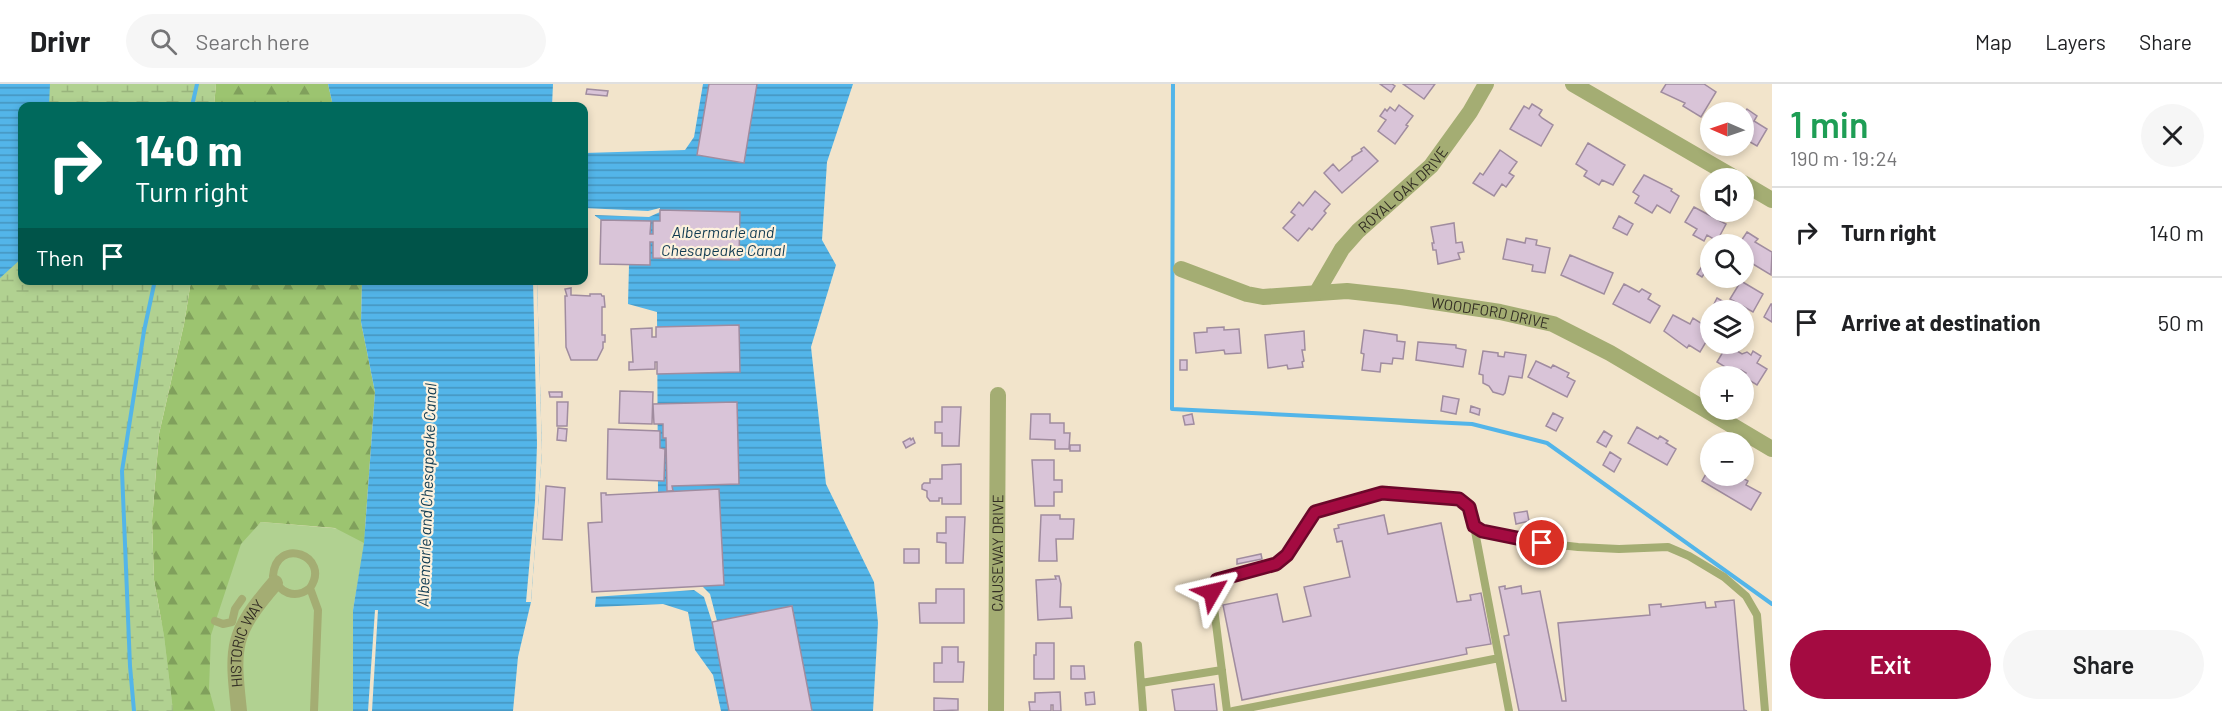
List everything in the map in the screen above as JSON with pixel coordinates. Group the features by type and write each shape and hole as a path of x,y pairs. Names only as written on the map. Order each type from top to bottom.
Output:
{"street":[{"name":"ROYAL OAK DRIVE","path":"1317,292 1342,249 1358,231 1431,166 1470,112 1486,84"},
{"path":"1573,84 1718,168"},
{"path":"1754,189 1772,200"},
{"name":"WOODFORD DRIVE","path":"1181,269 1247,294 1263,297 1347,291 1510,313 1552,324 1610,353 1772,449"},
{"name":"CAUSEWAY DRIVE","path":"996,711 998,395"},
{"name":"HISTORIC WAY","path":"239,711 234,666 237,639 248,617 275,583"}],"lane":[{"path":"1227,711 1212,592 1217,580 1276,564 1287,555 1315,512 1382,493 1459,499 1469,507 1509,711"},
{"path":"1474,526 1482,531 1569,546 1619,549 1668,547 1689,556 1724,577 1746,596 1757,615 1765,711"},
{"path":"288,554 302,554 312,563 315,577 310,588 300,594 292,594 280,589 275,583 274,569 277,562 288,554"},
{"path":"310,588 318,610 314,711"},
{"path":"215,621 223,624 232,622 234,609 242,599"},
{"path":"1138,645 1143,711"},
{"path":"1233,711 1499,658"},
{"path":"1141,683 1222,670"}],"green space":[{"path":"0,84 216,84 214,102 18,102 18,285 190,285 184,324 159,434 152,521 154,580 164,636 173,711 0,711"},
{"path":"216,84 328,84 332,102 214,102"},
{"path":"190,285 362,285 361,322 375,392 364,543 335,528 261,522 241,544 211,635 209,689 215,711 173,711 164,636 154,580 152,521 159,434 184,324"},
{"path":"261,522 367,531 353,610 353,711 170,711 158,625"}],"water":[{"path":"0,84 50,84 49,102 18,102 18,262 0,278"},
{"path":"328,84 553,84 552,102 332,102"},
{"name":"Albermarle and Chesapeake Canal","path":"703,84 853,84 827,162 822,240 836,265 811,347 826,484 874,582 878,623 873,711 721,711 713,675 695,650 688,612 663,604 595,607 606,495 658,492 657,312 628,304 629,265 600,264 601,220 594,215 588,214 588,153 685,150 694,137"},
{"name":"Albemarle and Chesapeake Canal","path":"362,285 537,285 542,452 531,602 518,657 513,711 353,711 353,610 364,543 375,392 361,322"}],"pier":[{"path":"588,208 648,211 660,208 660,212 649,217 595,215 594,218 588,217"},
{"path":"533,285 537,285 542,452 531,602 526,602 535,502 537,444"},
{"path":"702,586 710,594 717,621 712,622 704,597 694,590 593,597 593,592"},
{"path":"375,610 378,610 372,711 368,711"}],"building":[{"path":"709,84 757,84 744,163 697,155"},
{"path":"1380,84 1392,84 1395,86 1391,92"},
{"path":"1403,84 1435,84 1424,99"},
{"path":"1666,84 1704,84 1716,92 1710,102 1700,102 1700,116 1683,106 1685,103 1661,92"},
{"path":"587,89 608,91 607,96 586,94"},
{"path":"1532,104 1542,110 1539,115 1542,118 1553,125 1541,146 1510,129 1524,106 1529,109"},
{"path":"1399,105 1413,116 1395,144 1378,131 1386,120 1380,116 1385,109 1387,111 1390,107 1395,111"},
{"path":"1754,121 1767,129 1757,146 1754,144"},
{"path":"1588,143 1625,165 1613,185 1602,180 1599,185 1584,176 1587,171 1576,164"},
{"path":"1364,147 1378,161 1342,193 1324,173 1333,164 1339,171"},
{"path":"1500,150 1517,162 1509,173 1514,176 1506,187 1502,184 1494,196 1473,183 1480,173 1483,175"},
{"path":"1644,175 1672,189 1671,191 1679,196 1670,213 1657,205 1652,213 1635,203 1639,196 1633,192"},
{"path":"1315,191 1330,204 1324,211 1326,213 1312,230 1309,228 1298,241 1283,228 1295,215 1291,212 1299,202 1303,206"},
{"path":"1694,207 1700,210 1700,222 1726,224 1721,234 1700,234 1700,239 1693,235 1697,229 1685,222"},
{"path":"660,210 740,212 739,260 653,258 653,242 650,242 650,265 600,264 601,220 651,221 650,234 653,234 653,221 660,221"},
{"path":"1619,216 1633,224 1627,235 1613,228"},
{"path":"1454,223 1456,243 1462,242 1464,252 1458,253 1460,259 1438,264 1436,250 1433,250 1431,227"},
{"path":"1754,236 1758,239 1755,242 1772,252 1771,275 1754,265"},
{"path":"1526,238 1537,240 1536,245 1550,248 1545,273 1532,271 1533,265 1503,259 1507,239 1525,243"},
{"path":"1570,255 1613,273 1604,294 1561,275"},
{"path":"1624,284 1639,292 1642,289 1651,294 1648,299 1660,306 1650,323 1613,304"},
{"path":"571,288 571,295 601,294 604,296 602,335 605,335 605,342 603,342 603,348 597,360 571,360 566,347 565,296 567,296 565,289"},
{"path":"1737,288 1753,288 1763,294 1754,310 1754,300 1730,299"},
{"path":"1772,304 1772,322 1764,317"},
{"path":"1673,315 1690,324 1693,318 1700,322 1700,352 1689,345 1687,348 1664,331"},
{"path":"739,325 740,372 657,374 657,362 655,362 655,369 629,370 629,362 633,362 631,329 652,328 652,337 656,337 656,327"},
{"path":"1224,327 1224,330 1239,329 1241,353 1225,354 1224,350 1196,353 1194,333 1207,332 1207,328"},
{"path":"1364,330 1397,335 1397,341 1405,342 1403,359 1393,358 1392,364 1381,363 1380,372 1362,370 1364,354 1361,353"},
{"path":"1304,331 1303,367 1288,369 1287,365 1268,368 1265,335"},
{"path":"1418,342 1456,345 1456,348 1466,350 1463,367 1416,360"},
{"path":"1483,351 1498,353 1498,356 1504,357 1505,352 1526,355 1522,378 1509,376 1503,395 1493,392 1483,383 1483,375 1479,374"},
{"path":"1754,352 1761,356 1757,363 1767,369 1757,385 1754,383 1754,366 1723,366 1717,362 1722,354 1751,355"},
{"path":"1180,360 1187,360 1187,370 1180,370"},
{"path":"1536,361 1551,368 1553,365 1569,373 1567,377 1575,381 1567,397 1528,377"},
{"path":"620,391 653,392 652,424 619,423"},
{"path":"549,392 562,392 562,397 550,397"},
{"path":"1443,396 1459,399 1456,414 1441,411"},
{"path":"557,402 568,402 567,426 557,426"},
{"path":"737,402 739,484 672,486 673,491 667,491 666,438 663,438 663,424 654,424 653,404"},
{"path":"1471,406 1480,409 1479,415 1470,412"},
{"path":"942,407 961,407 959,446 942,446 942,433 935,433 935,422 942,422"},
{"path":"1553,413 1563,418 1556,431 1546,426"},
{"path":"1031,414 1050,414 1050,423 1064,423 1064,433 1070,433 1069,449 1055,449 1055,440 1030,439"},
{"path":"1192,414 1194,424 1185,425 1183,416"},
{"path":"1637,427 1658,439 1660,436 1676,449 1667,465 1628,443"},
{"path":"558,428 567,429 566,441 557,440"},
{"path":"608,429 660,431 660,448 665,449 664,481 607,479"},
{"path":"1604,431 1612,436 1606,447 1597,442"},
{"path":"910,438 911,440 913,438 915,443 906,448 903,442"},
{"path":"1070,445 1080,445 1080,451 1070,451"},
{"path":"1610,452 1621,459 1614,472 1603,465"},
{"path":"1032,460 1054,460 1054,480 1062,480 1062,492 1054,492 1054,506 1035,506"},
{"path":"961,464 961,504 942,504 942,498 939,498 939,501 930,501 922,485 930,483 930,479 942,479 942,465"},
{"path":"546,486 565,488 562,540 543,539"},
{"path":"1710,486 1748,486 1761,493 1751,510"},
{"path":"719,489 724,585 592,592 588,523 602,522 601,493 606,493 606,495"},
{"path":"1527,511 1529,521 1516,524 1514,513"},
{"path":"1041,515 1060,515 1060,519 1074,519 1073,539 1056,539 1057,561 1039,561"},
{"path":"1384,515 1388,534 1441,523 1457,602 1471,600 1470,595 1481,593 1491,644 1466,648 1467,654 1242,700 1223,605 1277,594 1283,622 1311,616 1304,587 1350,577 1342,541 1337,542 1334,529 1339,528 1338,525"},
{"path":"946,517 965,517 963,563 946,563 946,543 937,542 937,533 946,533"},
{"path":"904,549 919,549 919,563 904,563"},
{"path":"1261,554 1262,559 1237,564 1237,559"},
{"path":"1055,576 1059,576 1061,584 1060,607 1071,607 1072,618 1038,620 1036,580 1056,579"},
{"path":"1505,586 1505,589 1521,586 1522,594 1540,591 1562,701 1566,701 1558,623 1650,615 1649,605 1661,604 1661,607 1705,602 1706,608 1716,607 1715,602 1734,600 1744,710 1747,711 1519,711 1504,636 1509,635 1499,587"},
{"path":"936,589 964,589 964,623 920,623 919,603 936,603"},
{"path":"792,606 812,711 729,711 712,622"},
{"path":"1036,643 1054,643 1054,679 1034,679"},
{"path":"942,647 958,647 958,662 964,662 963,682 934,682 934,663 942,663"},
{"path":"1071,666 1084,666 1085,679 1071,679"},
{"path":"1214,684 1217,711 1175,711 1172,690"},
{"path":"1060,692 1061,711 1053,711 1053,705 1051,705 1051,711 1030,711 1029,702 1035,702 1035,693"},
{"path":"1094,692 1095,704 1086,705 1085,693"},
{"path":"934,698 958,699 958,710 934,711"}],"waterway":[{"path":"193,102 197,84"},
{"path":"1173,84 1172,409 1472,424 1547,443 1772,604"},
{"path":"134,711 122,471 144,331 154,285"}],"route":[{"path":"1212,592 1217,580 1276,564 1287,555 1315,512 1382,493 1459,499 1469,507 1474,526 1482,531 1542,543"}]}
